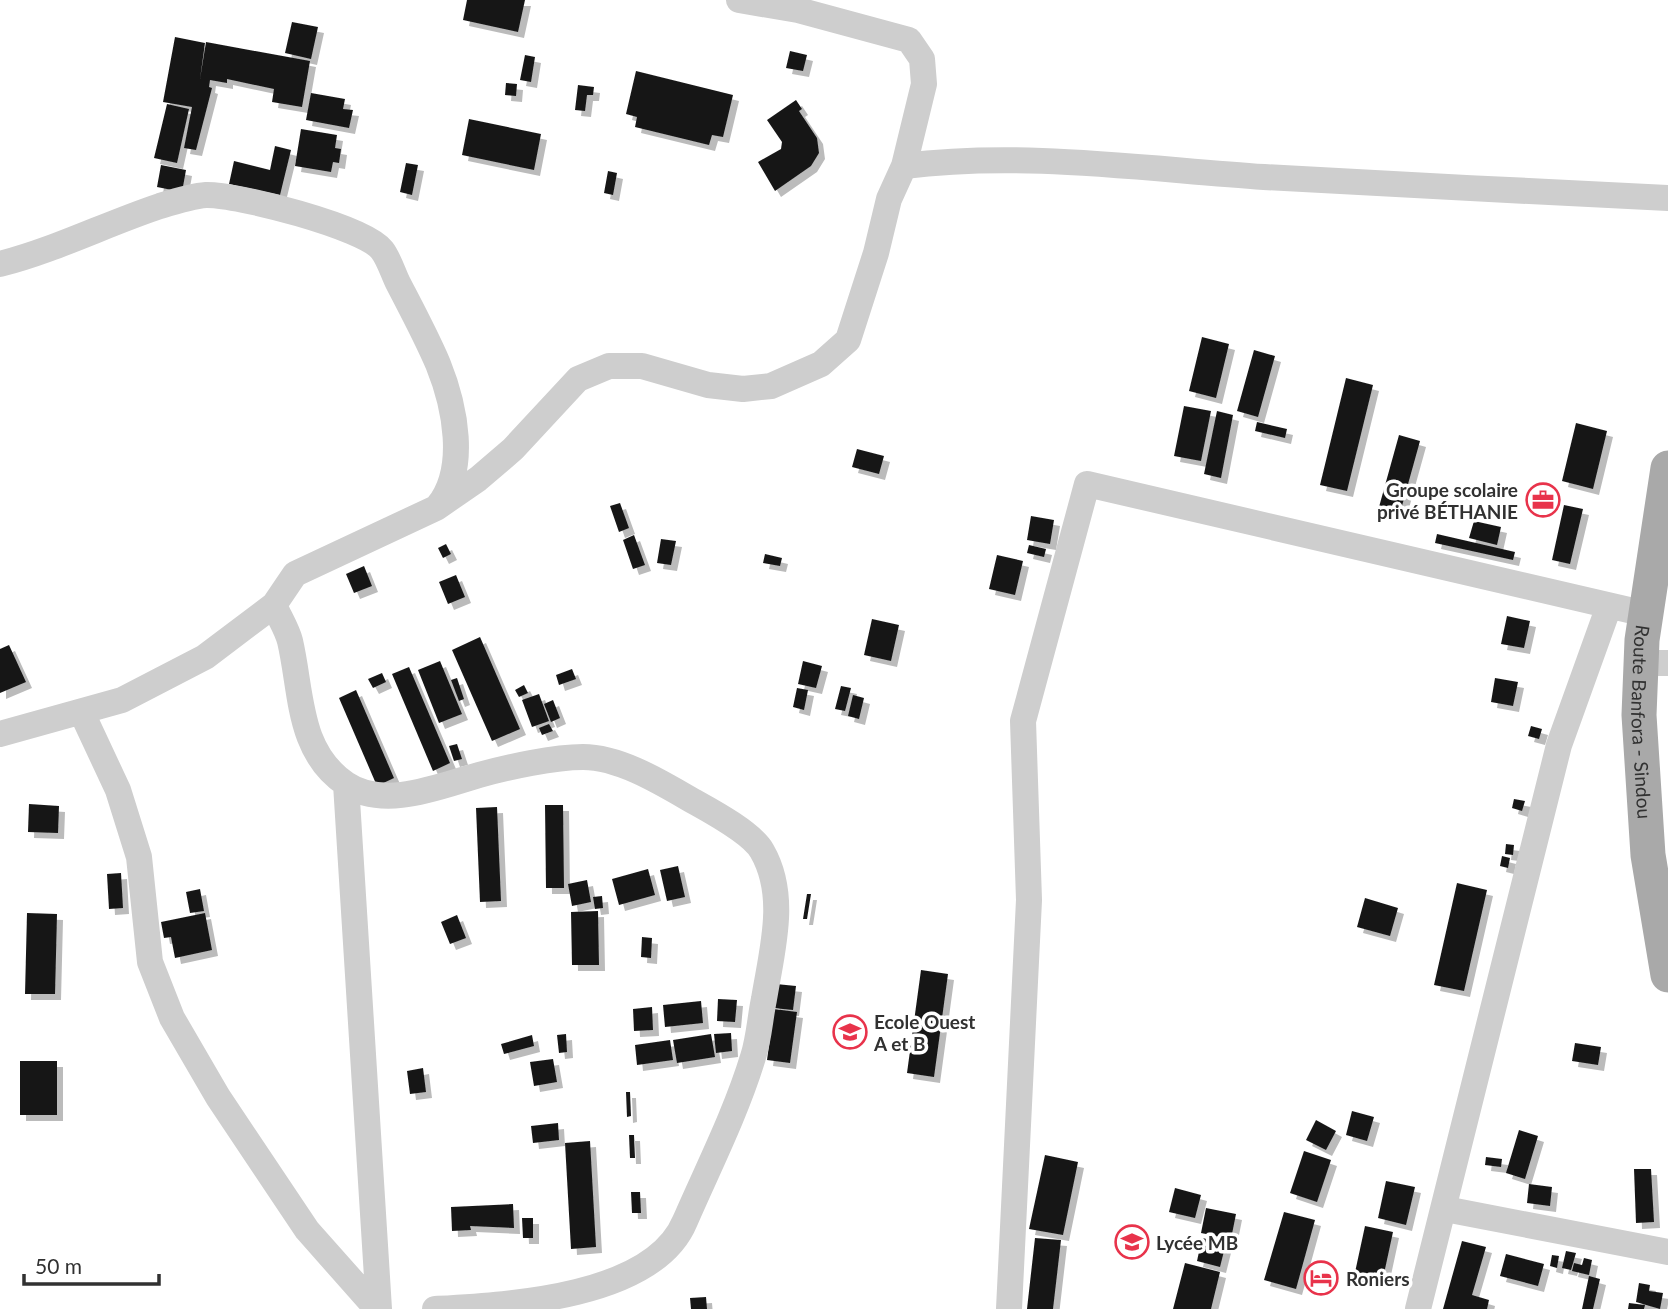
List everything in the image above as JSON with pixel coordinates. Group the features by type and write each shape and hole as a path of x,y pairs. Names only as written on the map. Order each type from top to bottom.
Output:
{"main road":[{"name":"Route Banfora - Sindou","path":"1668,468 1646,614 1654,663 1640,755 1646,830 1668,975"}],"street":[{"path":"0,734 122,700 205,657 274,605 295,573 436,508 478,479 513,449 578,379 609,366 642,366 708,385 743,389 771,386 821,364 848,340 876,253 889,199 904,166 924,83 922,59 908,40 799,10 739,0"},
{"path":"904,166 956,160 1068,161 1262,177 1668,198"},
{"path":"0,264 32,256 161,206 207,195 306,214 366,238 382,249 425,334 444,380 453,415 455,462 449,492 436,508"},
{"path":"1009,1309 1028,900 1023,721 1087,484 1646,614"},
{"path":"274,605 289,639 306,732 321,758 346,784 376,796 433,790 482,775 585,757 662,783 715,814 760,847 774,884 777,905 774,940 754,1055 679,1236 639,1270 581,1291 484,1307 435,1309"},
{"path":"1418,1309 1559,745 1609,606"},
{"path":"82,713 118,790 139,857 149,962 172,1018 218,1097 307,1230 378,1309"},
{"path":"346,784 378,1309"},
{"path":"1445,1209 1668,1252"}],"building":[{"path":"467,0 525,0 518,32 463,20"},
{"path":"292,22 318,27 311,59 285,53"},
{"path":"175,37 205,43 200,79 206,42 310,61 302,107 272,102 274,89 227,79 227,83 210,80 209,87 212,88 196,150 184,148 192,107 163,102"},
{"path":"790,51 807,55 803,71 786,68"},
{"path":"525,55 535,57 531,82 520,80"},
{"path":"636,71 733,95 723,137 712,135 709,145 635,127 637,117 626,114"},
{"path":"506,83 517,84 516,96 505,95"},
{"path":"578,85 594,87 593,95 587,95 585,111 575,110"},
{"path":"311,93 345,99 343,109 353,110 349,128 306,120"},
{"path":"796,100 802,109 799,111 817,138 819,153 811,166 775,191 758,162 781,149 782,142 767,120"},
{"path":"167,104 189,109 177,163 154,158"},
{"path":"469,119 541,134 534,170 462,155"},
{"path":"301,129 337,135 335,148 341,149 339,163 333,162 331,172 295,166"},
{"path":"275,146 291,150 280,195 229,184 234,161 270,170"},
{"path":"406,163 418,165 412,195 400,192"},
{"path":"161,165 186,170 182,192 157,187"},
{"path":"608,171 617,173 613,195 604,193"},
{"path":"1202,337 1229,344 1216,398 1189,391"},
{"path":"1254,350 1275,356 1258,417 1237,411"},
{"path":"1346,378 1373,385 1347,491 1320,485"},
{"path":"1184,406 1211,411 1201,461 1174,456"},
{"path":"1217,411 1233,415 1221,478 1204,474"},
{"path":"1257,422 1287,429 1285,438 1255,431"},
{"path":"1576,423 1607,431 1593,489 1562,481"},
{"path":"1399,435 1420,441 1400,513 1379,507"},
{"path":"857,449 884,456 879,474 852,467"},
{"path":"620,503 629,528 619,532 610,506"},
{"path":"1564,505 1583,509 1570,564 1552,560"},
{"path":"1031,516 1054,520 1050,544 1027,540"},
{"path":"1474,521 1501,527 1497,545 1469,538"},
{"path":"1437,534 1515,552 1513,560 1435,543"},
{"path":"634,535 645,565 633,569 623,540"},
{"path":"661,539 676,541 671,565 657,563"},
{"path":"446,544 451,554 443,558 438,548"},
{"path":"1029,545 1046,549 1044,557 1027,553"},
{"path":"765,554 782,558 780,566 763,563"},
{"path":"997,555 1023,561 1015,595 989,589"},
{"path":"364,566 372,586 354,593 346,574"},
{"path":"456,575 465,597 448,604 439,582"},
{"path":"1507,616 1530,621 1524,648 1501,644"},
{"path":"872,619 899,625 891,661 864,655"},
{"path":"480,637 520,729 492,741 452,650"},
{"path":"9,645 26,682 0,693 0,649"},
{"path":"440,661 462,714 439,723 418,670"},
{"path":"803,661 822,666 816,688 798,684"},
{"path":"409,667 450,763 433,771 392,674"},
{"path":"572,669 576,679 559,685 556,675"},
{"path":"382,673 386,682 373,688 368,679"},
{"path":"457,678 464,699 459,701 451,680"},
{"path":"1495,678 1518,682 1513,706 1491,702"},
{"path":"524,685 528,693 519,697 515,690"},
{"path":"841,686 851,688 845,711 835,709"},
{"path":"797,688 808,690 804,710 793,707"},
{"path":"356,690 394,778 377,786 339,698"},
{"path":"539,694 549,721 532,727 522,700"},
{"path":"853,695 864,698 859,719 848,716"},
{"path":"553,700 560,718 551,722 544,704"},
{"path":"549,724 553,731 542,735 539,728"},
{"path":"1531,726 1542,729 1539,739 1528,736"},
{"path":"457,744 462,759 454,761 449,746"},
{"path":"1514,799 1525,801 1522,811 1512,808"},
{"path":"29,804 59,806 58,833 28,832"},
{"path":"545,805 563,805 564,888 546,888"},
{"path":"497,807 501,901 480,902 476,808"},
{"path":"1506,844 1514,845 1513,855 1505,854"},
{"path":"1502,856 1510,858 1508,868 1500,866"},
{"path":"678,866 685,897 667,901 660,870"},
{"path":"648,869 655,895 619,905 612,879"},
{"path":"121,873 123,908 109,909 107,874"},
{"path":"587,880 591,902 572,906 568,884"},
{"path":"1457,883 1487,890 1464,991 1434,985"},
{"path":"200,889 204,911 190,913 186,892"},
{"path":"807,894 811,894 807,919 803,919"},
{"path":"602,896 603,908 595,909 593,897"},
{"path":"1365,898 1398,908 1390,936 1357,927"},
{"path":"598,911 599,965 572,965 571,912"},
{"path":"27,913 57,914 55,994 25,994"},
{"path":"205,913 212,950 175,958 171,937 164,938 161,922"},
{"path":"457,915 466,938 450,944 441,922"},
{"path":"642,937 652,938 651,958 641,957"},
{"path":"921,970 948,974 934,1077 907,1073"},
{"path":"776,984 796,986 793,1010 773,1008"},
{"path":"718,999 737,1000 735,1022 717,1021"},
{"path":"701,1001 703,1023 665,1027 663,1005"},
{"path":"652,1007 653,1030 634,1031 633,1009"},
{"path":"774,1009 797,1012 790,1063 767,1060"},
{"path":"731,1033 732,1051 716,1053 714,1034"},
{"path":"566,1034 567,1052 559,1053 557,1035"},
{"path":"711,1034 715,1057 677,1063 673,1040"},
{"path":"532,1035 534,1046 504,1054 501,1044"},
{"path":"670,1040 673,1060 637,1065 635,1045"},
{"path":"1575,1043 1601,1047 1598,1065 1572,1061"},
{"path":"553,1059 557,1082 534,1086 530,1062"},
{"path":"20,1061 57,1061 57,1115 20,1115"},
{"path":"423,1068 426,1092 410,1094 407,1071"},
{"path":"626,1092 630,1092 631,1116 627,1117"},
{"path":"1352,1111 1374,1117 1367,1141 1346,1135"},
{"path":"1316,1120 1336,1131 1326,1150 1306,1140"},
{"path":"558,1123 559,1140 533,1143 531,1126"},
{"path":"1519,1130 1538,1136 1525,1179 1506,1173"},
{"path":"629,1135 634,1135 635,1158 630,1158"},
{"path":"590,1141 596,1247 571,1249 565,1143"},
{"path":"1304,1151 1331,1160 1317,1202 1290,1193"},
{"path":"1045,1155 1078,1162 1063,1235 1029,1229"},
{"path":"1486,1157 1502,1159 1501,1167 1485,1165"},
{"path":"1634,1169 1651,1169 1654,1222 1636,1223"},
{"path":"1386,1181 1415,1187 1406,1225 1378,1218"},
{"path":"1529,1184 1552,1187 1550,1206 1527,1203"},
{"path":"1175,1188 1201,1195 1195,1218 1169,1212"},
{"path":"631,1192 640,1192 641,1213 632,1213"},
{"path":"513,1204 514,1228 470,1226 471,1230 452,1231 451,1207"},
{"path":"1206,1208 1236,1214 1231,1239 1201,1233"},
{"path":"1284,1212 1315,1220 1296,1289 1264,1280"},
{"path":"522,1218 533,1218 533,1238 523,1238"},
{"path":"1365,1226 1393,1232 1382,1283 1354,1277"},
{"path":"1035,1238 1061,1240 1053,1309 1027,1309"},
{"path":"1202,1238 1226,1243 1220,1267 1197,1261"},
{"path":"1462,1241 1486,1247 1472,1295 1489,1300 1487,1309 1443,1309"},
{"path":"1566,1251 1576,1253 1571,1270 1562,1268"},
{"path":"1506,1254 1544,1264 1538,1286 1500,1276"},
{"path":"1552,1255 1559,1256 1557,1268 1550,1266"},
{"path":"1584,1258 1592,1260 1589,1275 1572,1271 1574,1263 1582,1265"},
{"path":"1185,1263 1220,1272 1211,1309 1173,1309"},
{"path":"1589,1276 1600,1279 1593,1309 1582,1309"},
{"path":"1639,1283 1650,1285 1649,1291 1663,1293 1660,1309 1636,1302"},
{"path":"706,1297 707,1309 691,1309 690,1298"},
{"path":"1629,1303 1645,1305 1644,1309 1628,1309"}],"place":[{"name":"Groupe scolaire privé BÉTHANIE","path":"1543,500"},
{"name":"Ecole Ouest A et B","path":"850,1032"},
{"name":"Lycée MB","path":"1132,1242"},
{"name":"Roniers","path":"1321,1278"}]}
